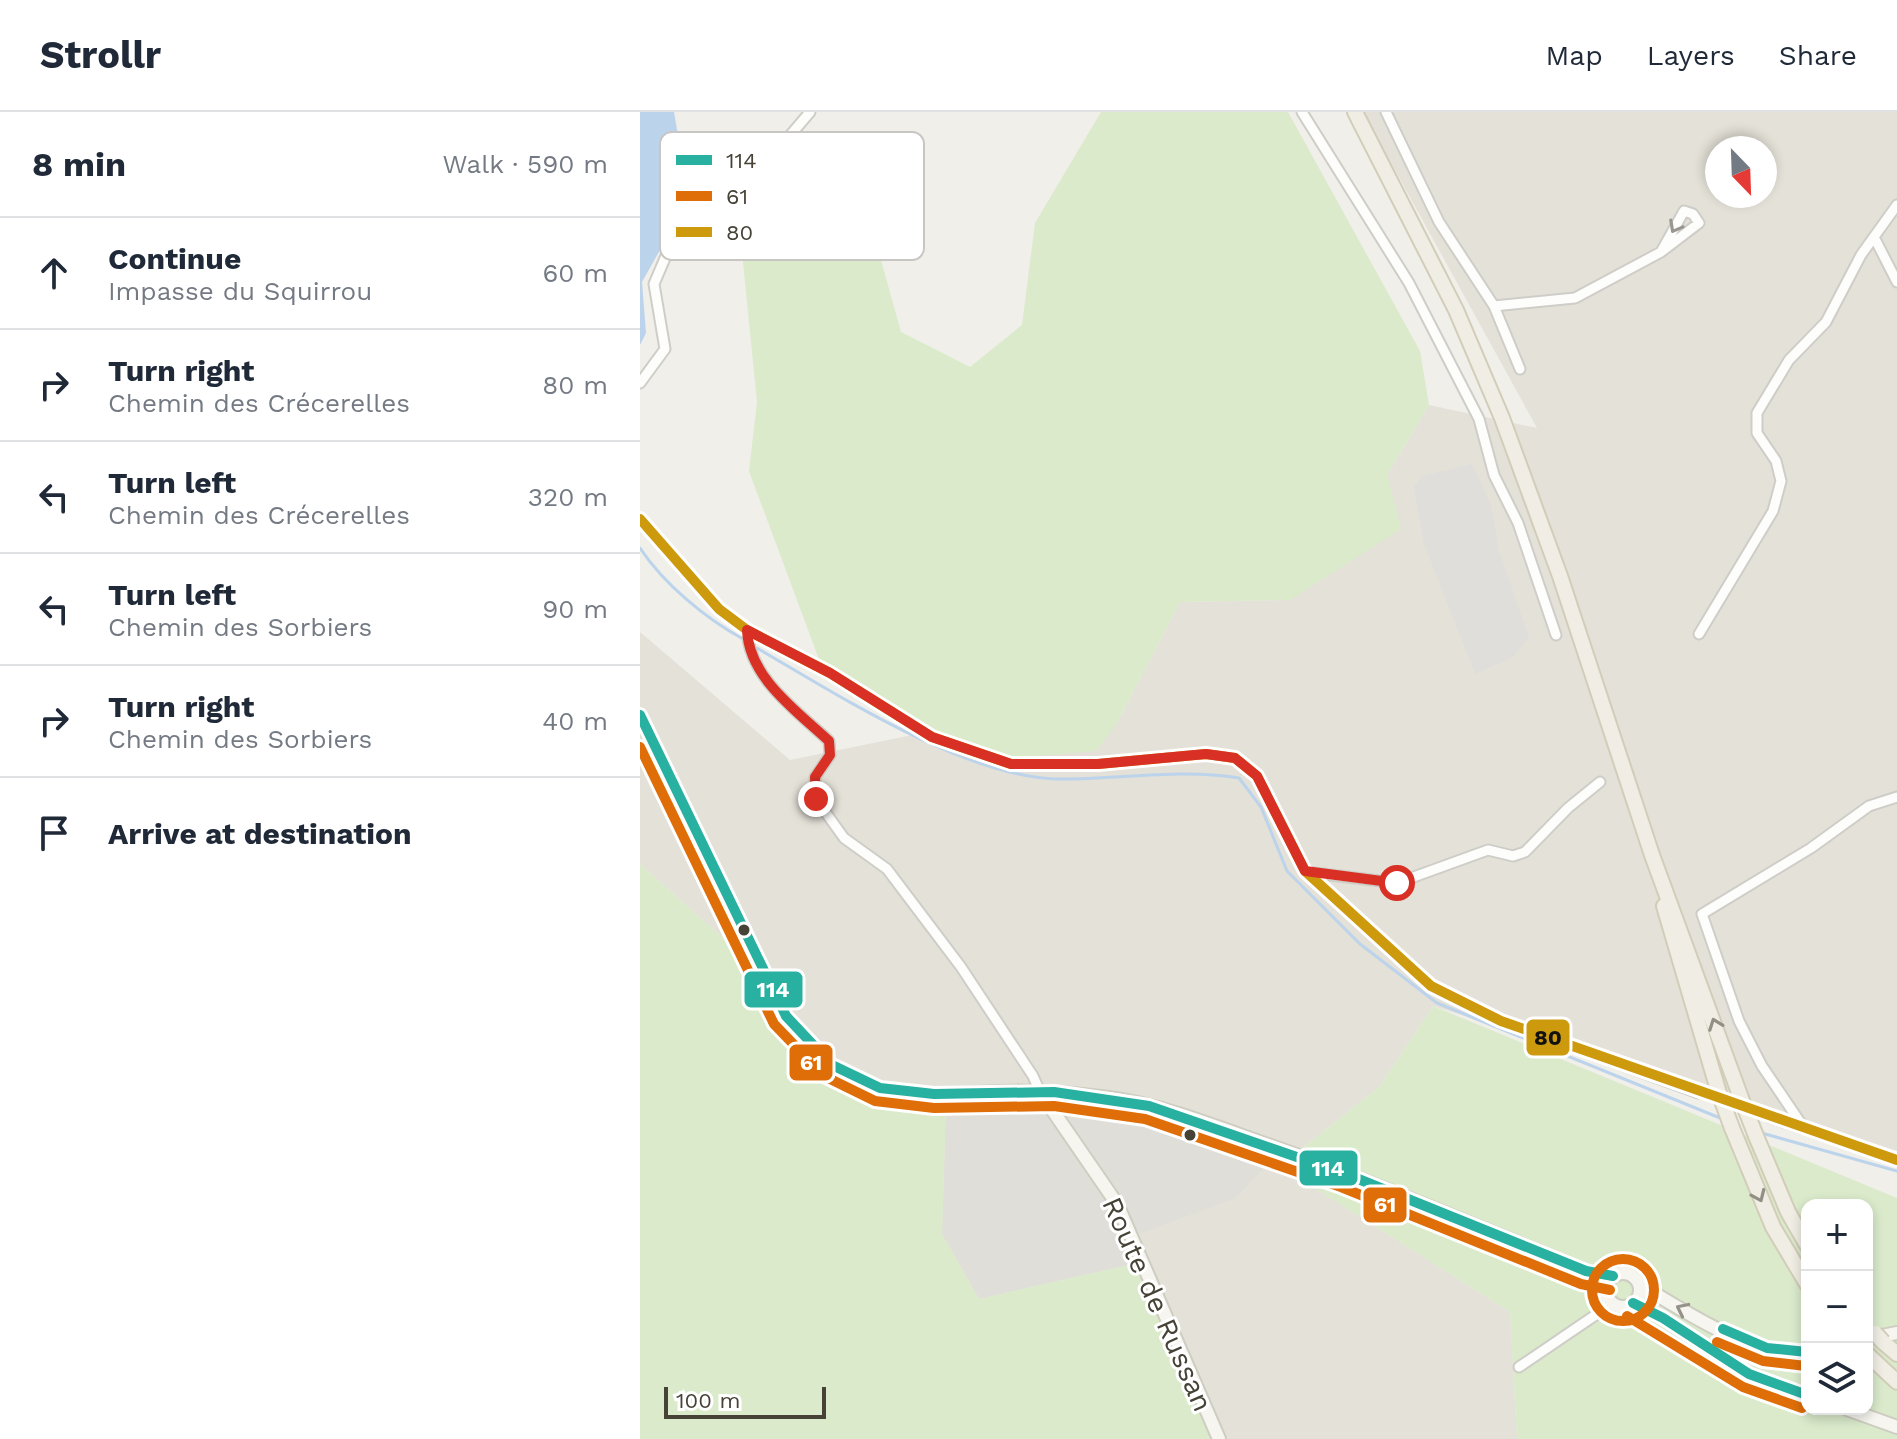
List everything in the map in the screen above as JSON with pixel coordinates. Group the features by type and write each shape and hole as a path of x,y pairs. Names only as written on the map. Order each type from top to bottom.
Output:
{"main road":[{"path":"1346,112 1374,152"},
{"path":"1355,112 1445,287 1502,418 1573,616 1652,855 1741,1098 1778,1189 1801,1233"},
{"path":"640,715 786,1016 804,1040 839,1070 906,1095 945,1097 1040,1092 1111,1098 1186,1116 1298,1156 1586,1271 1613,1276 1628,1274 1639,1284 1751,1343 1778,1351 1801,1352"},
{"path":"1652,855 1670,929 1718,1090 1761,1201 1801,1274"},
{"name":"Route de Russan","path":"1040,1092 1117,1204 1219,1439"},
{"path":"1586,1271 1624,1307 1633,1303 1639,1295 1639,1284"},
{"path":"1608,1295 1613,1276"},
{"path":"1633,1303 1663,1318 1749,1374 1801,1393"},
{"path":"1873,1335 1897,1333"},
{"path":"1873,1335 1897,1354"},
{"path":"1873,1360 1897,1382"},
{"path":"1864,1415 1897,1427"}],"street":[{"path":"793,132 810,112"},
{"path":"1302,112 1409,283 1479,419 1494,475 1518,523 1556,635"},
{"path":"1386,112 1439,222 1494,306 1520,369"},
{"path":"1699,634 1773,511 1781,481 1776,461 1757,433 1757,413 1789,360 1826,322 1874,237 1897,205"},
{"path":"1494,306 1575,298 1661,252 1699,223 1693,214 1684,211 1661,252"},
{"path":"1874,237 1897,282"},
{"path":"640,383 665,349 654,284 664,260"},
{"path":"640,519 719,609 747,630 830,673 932,737 1011,764 1098,764 1206,754 1235,758 1257,776 1305,871 1431,986 1501,1021 1698,1093"},
{"path":"747,630 748,648 767,682 829,741 830,755 815,777 816,799 844,838 887,869 961,967 1033,1076 1040,1092"},
{"path":"1305,871 1397,883 1488,850 1513,856 1525,852 1568,808 1600,782"},
{"path":"1804,1128 1762,1066 1739,1021 1702,914 1811,848 1869,806 1897,797"},
{"path":"1769,1117 1897,1160"},
{"path":"1519,1367 1597,1314 1608,1295"}],"shaded area":[{"path":"1363,112 1897,112 1897,1151 1433,1006 1379,1087 1280,1166 1510,1312 1517,1439 1212,1439 1137,1263 979,1299 942,1234 946,1107 846,1088 781,1027 765,976 640,864 640,632 790,760 932,731 1014,758 1116,725 1180,602 1290,600 1387,475 1429,405 1537,428"},
{"path":"1472,464 1491,505 1499,551 1529,637 1512,658 1475,674 1423,541 1414,487 1422,476"},
{"path":"946,1107 1076,1108 1179,1129 1273,1158 1236,1198 1136,1235 1137,1263 979,1299 942,1234"}],"green space":[{"path":"1101,112 1288,112 1420,351 1429,405 1387,475 1401,529 1290,600 1180,602 1116,725 1096,751 1014,758 932,731 820,662 749,471 757,402 743,260 881,260 901,332 970,367 1022,325 1035,223"},
{"path":"640,864 765,976 781,1027 846,1088 946,1107 942,1234 979,1299 1137,1263 1212,1439 640,1439"},
{"path":"1433,1006 1897,1198 1897,1439 1517,1439 1510,1312 1280,1166 1379,1087"}],"water":[{"path":"640,112 674,112 677,132 660,132 660,250 642,282 646,333 640,345"}],"waterway":[{"path":"640,548 686,599 743,639"},
{"path":"757,648 902,730 981,764 1056,779 1170,774 1239,778 1261,807 1287,871 1360,944 1437,1003 1725,1120"},
{"path":"1758,1132 1897,1171"}],"tunnel":[{"path":"1698,1093 1769,1117"}],"transit line":[{"name":"80","path":"640,519 719,609 747,630 830,673 932,737 1011,764 1098,764 1206,754 1235,758 1257,776 1305,871 1431,986 1501,1021 1897,1160"},
{"name":"114","path":"640,715 786,1016 832,1065 880,1088 934,1094 1054,1092 1149,1106 1346,1174 1586,1271 1613,1276"},
{"name":"61","path":"640,747 774,1024 824,1076 875,1101 934,1108 1054,1106 1145,1119 1341,1187 1581,1284 1610,1290"},
{"name":"61","path":"1617,1259 1629,1259 1645,1268 1652,1278 1654,1290 1652,1302 1645,1312 1629,1321 1617,1321 1597,1307 1592,1296 1592,1284 1606,1264 1617,1259"},
{"name":"114","path":"1633,1303 1663,1318 1749,1374 1801,1393"},
{"name":"61","path":"1627,1316 1743,1387 1801,1408"},
{"name":"114","path":"1723,1329 1767,1348 1801,1351"},
{"name":"61","path":"1717,1342 1763,1361 1801,1365"}],"route":[{"path":"816,799 815,777 830,755 829,741 767,682 748,648 747,630 830,673 932,737 1011,764 1098,764 1206,754 1235,758 1257,776 1285,837 1305,871 1397,883"}]}
